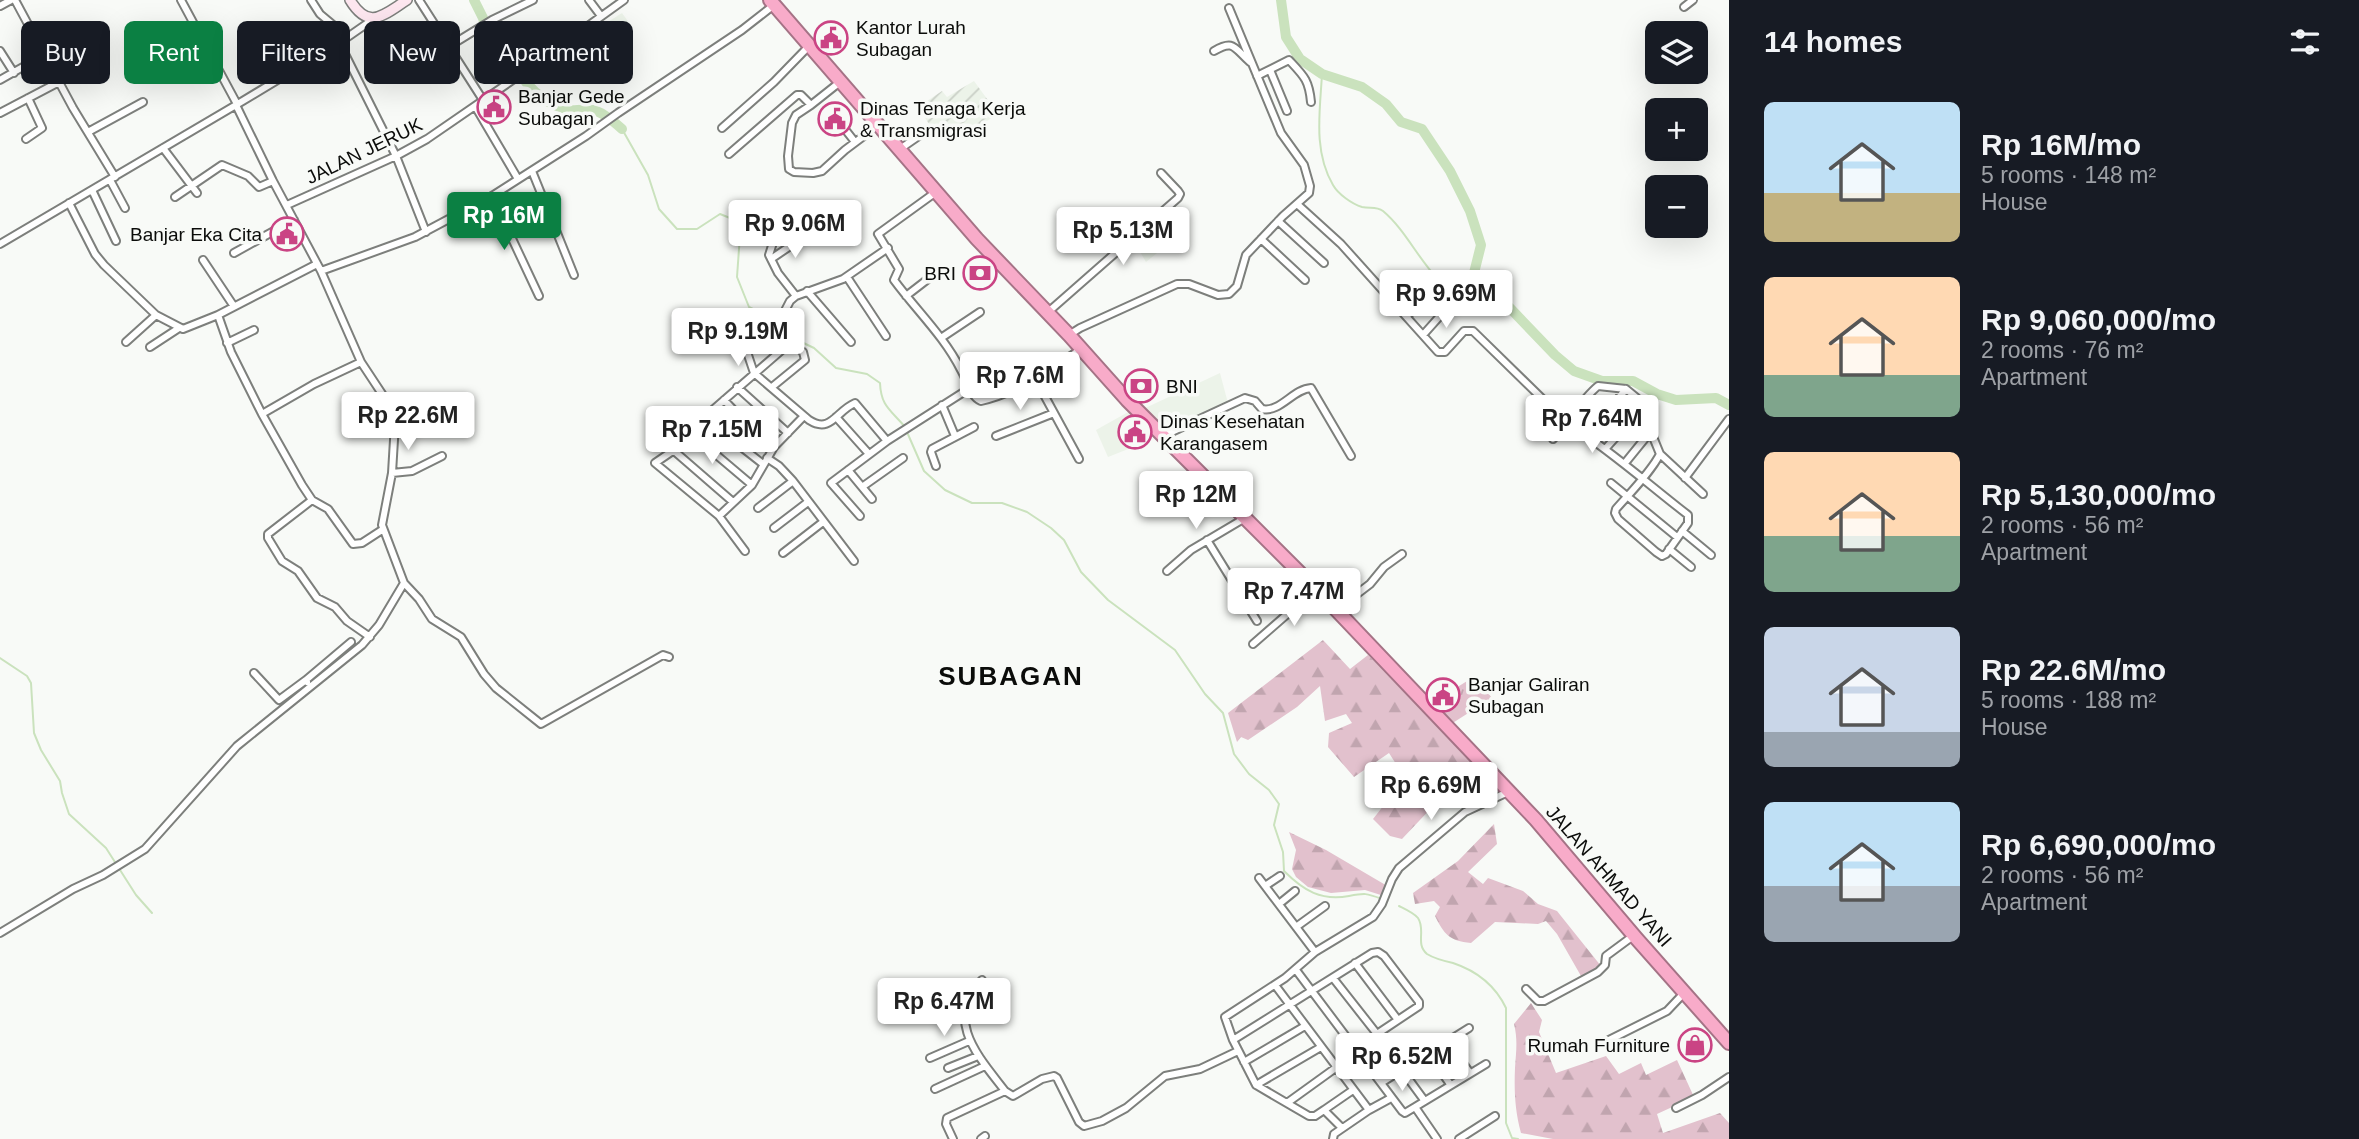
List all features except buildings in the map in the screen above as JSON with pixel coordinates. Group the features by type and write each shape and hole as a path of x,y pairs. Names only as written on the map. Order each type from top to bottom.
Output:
{"highway":[{"name":"JALAN AHMAD YANI","path":"772,3 898,150 1080,350 1316,589 1536,820 1729,1043"}],"main road":[{"path":"350,0 365,18 375,18 407,0"}],"street":[{"path":"0,6 13,0 25,21"},
{"path":"181,0 321,271 361,362 394,416 396,433 392,473 382,518 383,530 404,583 432,619 461,637 496,688 541,724 661,656 665,654 669,657"},
{"path":"311,0 320,15 328,21"},
{"path":"419,0 432,21"},
{"path":"460,40 492,20 533,0"},
{"path":"589,0 601,16"},
{"name":"JALAN JERUK","path":"287,205 396,156 427,139 624,0"},
{"path":"1684,7 1693,0"},
{"path":"321,271 426,232 492,196 742,30 772,3"},
{"path":"1069,335 1177,284 1189,284 1218,295 1229,294 1237,286 1247,255 1309,193 1304,165 1281,133 1229,8"},
{"path":"350,35 375,18"},
{"path":"1214,51 1230,44 1251,63"},
{"path":"722,128 774,82 809,46"},
{"path":"0,51 14,73"},
{"path":"1257,76 1289,60 1306,77 1311,102"},
{"path":"350,62 396,156 426,232"},
{"path":"460,64 483,100"},
{"path":"0,80 21,69"},
{"path":"1270,70 1287,111"},
{"path":"840,82 793,118 788,156 790,170 818,172 877,126"},
{"path":"0,113 55,84"},
{"path":"60,84 88,132 125,208"},
{"path":"0,244 270,84"},
{"path":"729,154 797,95 801,95 811,105"},
{"path":"26,139 42,128 28,98"},
{"path":"88,132 143,102"},
{"path":"475,106 518,179"},
{"path":"844,128 855,142"},
{"path":"898,150 926,131"},
{"path":"163,148 197,193"},
{"path":"175,197 222,164 248,176 259,187 273,181"},
{"path":"532,171 574,275"},
{"path":"1047,313 1093,276 1178,198 1178,191 1161,173"},
{"path":"92,190 116,242"},
{"path":"936,192 878,234 899,269 894,280 941,338 975,398 981,401 1036,380 1080,350"},
{"path":"492,196 538,296"},
{"path":"69,203 99,259 156,315 179,328 187,329 218,315 317,264"},
{"path":"1297,204 1341,244 1438,352 1442,354 1464,331 1473,331 1568,423 1606,448 1625,463 1642,477 1688,515 1689,521 1664,555 1658,555 1616,517 1615,511 1642,477 1656,462 1660,454"},
{"path":"234,253 294,220"},
{"path":"1278,222 1324,263"},
{"path":"779,224 769,250 771,259 796,296"},
{"path":"771,259 802,238"},
{"path":"1261,239 1305,280"},
{"path":"747,352 775,330 796,296 847,277 888,248"},
{"path":"203,260 233,305"},
{"path":"1389,297 1412,275"},
{"path":"847,277 886,336"},
{"path":"906,296 928,279"},
{"path":"807,291 851,342"},
{"path":"1407,316 1430,291"},
{"path":"1423,335 1448,307"},
{"path":"941,338 980,312"},
{"path":"127,342 156,315"},
{"path":"218,315 227,343 262,414 312,500 328,509 353,544 362,543 383,530"},
{"path":"727,323 747,352 754,373 804,416 813,422 827,424 855,403 887,441"},
{"path":"734,333 746,324"},
{"path":"150,347 179,328"},
{"path":"227,343 254,330"},
{"path":"772,387 804,360 803,352 775,330"},
{"path":"791,342 707,415 712,424 765,461 779,466 853,561"},
{"path":"262,414 314,384 361,362"},
{"path":"1036,380 1079,459"},
{"path":"1553,439 1598,386 1626,389 1637,397 1660,454 1703,494"},
{"path":"737,387 788,432"},
{"path":"860,516 831,483 887,441 970,388"},
{"path":"1163,436 1245,398 1255,401 1262,409 1270,410 1299,391 1311,388 1351,456"},
{"path":"1588,436 1626,389"},
{"path":"724,400 774,447"},
{"path":"942,405 956,436"},
{"path":"1606,448 1642,408"},
{"path":"996,436 1054,412"},
{"path":"719,516 752,485 774,447 804,416"},
{"path":"836,416 869,454"},
{"path":"1685,478 1729,419"},
{"path":"712,424 655,463 719,516 735,534 745,551"},
{"path":"936,466 932,450 974,427"},
{"path":"1625,463 1651,431"},
{"path":"694,436 752,485"},
{"path":"673,450 733,502"},
{"path":"392,473 412,471 442,456"},
{"path":"862,487 903,458"},
{"path":"849,470 872,499"},
{"path":"758,508 793,481"},
{"path":"1611,484 1711,555"},
{"path":"312,500 268,534 268,538 282,561 298,571 317,598 335,607 347,621 370,637"},
{"path":"774,528 808,502"},
{"path":"1167,570 1191,550 1245,519"},
{"path":"783,553 823,522"},
{"path":"1208,540 1257,621"},
{"path":"1669,550 1691,567"},
{"path":"1336,610 1370,584 1384,566 1402,554"},
{"path":"254,673 279,700 308,683 370,637 404,583"},
{"path":"1253,644 1316,589"},
{"path":"0,933 73,888 103,875 137,855 152,842 237,746 351,642"},
{"path":"1353,1090 1315,1116 1309,1116 1256,1085 1233,1040 1225,1020 1226,1015 1275,985 1315,952 1373,916 1379,910 1399,868 1465,812 1508,792"},
{"path":"1265,886 1280,876"},
{"path":"1259,878 1315,952"},
{"path":"1279,904 1295,891"},
{"path":"1296,928 1325,906"},
{"path":"1526,989 1538,1001 1544,1001 1602,970 1606,956 1634,936"},
{"path":"1233,1040 1378,951 1417,999 1419,1006 1377,1034 1287,1103"},
{"path":"1355,963 1398,1020"},
{"path":"1296,970 1403,1112 1486,1064"},
{"path":"1333,978 1377,1034"},
{"path":"982,980 968,1000 965,1026 969,1041 978,1056 1010,1096 1042,1079 1054,1076 1079,1122 1084,1126 1102,1121 1126,1108 1165,1076 1200,1069 1238,1051"},
{"path":"1275,985 1369,1110"},
{"path":"1603,1043 1667,1011 1684,993"},
{"path":"1244,1062 1305,1027"},
{"path":"1381,1083 1469,1028"},
{"path":"930,1058 969,1041"},
{"path":"1447,1041 1470,1073"},
{"path":"1256,1085 1321,1047"},
{"path":"1428,1053 1450,1084"},
{"path":"948,1068 978,1056"},
{"path":"935,1089 985,1066"},
{"path":"1402,1070 1424,1100"},
{"path":"1676,1108 1729,1077"},
{"path":"953,1139 946,1124 947,1118 1005,1091"},
{"path":"1333,1139 1334,1134 1342,1128 1391,1098"},
{"path":"1415,1107 1437,1139"},
{"path":"1324,1110 1342,1128"},
{"path":"1459,1139 1495,1116"}],"shaded area":[{"path":"622,13 628,21 609,21"},
{"path":"974,81 998,114 971,131 964,123 942,136 937,129 928,135 926,131 931,127 918,107 942,91 947,97"},
{"path":"1158,226 1172,241 1146,262 1136,245"},
{"path":"1220,373 1229,407 1163,430 1141,410"},
{"path":"1130,411 1155,435 1146,442 1108,457 1096,430"}],"green space":[{"path":"1323,640 1350,669 1368,655 1492,783 1475,793 1465,789 1436,803 1402,839 1390,836 1373,819 1384,805 1410,786 1389,753 1354,777 1328,747 1329,733 1352,723 1346,714 1325,721 1320,686 1297,707 1248,740 1241,737 1237,742 1228,713"},
{"path":"1475,676 1495,702 1476,715 1473,710 1448,726 1429,705"},
{"path":"1494,824 1497,844 1468,872 1483,884 1488,878 1523,891 1538,904 1557,911 1601,966 1581,976 1557,934 1546,921 1538,924 1495,922 1471,943 1452,938 1445,932 1435,916 1440,907 1434,901 1415,904 1413,893 1458,861"},
{"path":"1289,832 1389,887 1384,896 1365,890 1331,893 1308,887 1296,877 1292,869 1296,850"},
{"path":"1531,1003 1542,1020 1539,1032 1556,1073 1606,1056 1619,1074 1641,1063 1646,1075 1677,1060 1694,1097 1657,1114 1663,1133 1720,1113 1729,1123 1729,1139 1553,1139 1521,1133 1515,1101 1514,1024"}],"waterway":[{"path":"474,0 487,34 506,46 519,62 518,71 534,91 563,108 591,109 598,112 622,129"},
{"path":"1281,0 1286,37 1300,59 1322,74 1362,87 1386,104 1401,122 1422,129 1450,171 1470,211 1481,245 1472,281 1509,307 1574,371 1602,381 1633,381 1657,394 1676,400 1716,398 1729,405"},
{"path":"1322,74 1320,145 1327,172 1335,188 1358,206 1383,211 1441,283 1453,292 1472,301 1509,307"},
{"path":"622,129 648,175 659,209 677,229 697,229 720,214 735,220 740,235 737,277 749,307 775,320"},
{"path":"780,323 793,338 814,348 836,368 867,374 880,383 885,403 905,427"},
{"path":"907,432 924,471 945,490 972,503 1002,503 1027,512 1051,528 1064,540 1081,572 1108,600 1175,650 1205,694 1223,713 1234,754 1249,774 1269,790 1279,804 1274,825 1283,852 1284,871 1306,889 1321,896 1366,894 1382,899"},
{"path":"0,658 27,676 31,683 34,733 60,781 69,814 106,848 136,895 152,913"},
{"path":"1399,906 1418,918 1422,946 1427,954 1462,966 1477,975 1491,986 1506,1008 1506,1123 1512,1138 1518,1139"}],"place":[{"name":"Kantor Lurah Subagan","path":"831,38"},
{"name":"Banjar Gede Subagan","path":"494,107"},
{"name":"Dinas Tenaga Kerja & Transmigrasi","path":"835,119"},
{"name":"Banjar Eka Cita","path":"287,234"},
{"name":"BRI","path":"980,273"},
{"name":"BNI","path":"1141,386"},
{"name":"Dinas Kesehatan Karangasem","path":"1135,432"},
{"name":"Banjar Galiran Subagan","path":"1443,695"},
{"name":"Rumah Furniture","path":"1695,1045"}],"district":[{"name":"SUBAGAN","path":"1011,676"}]}
